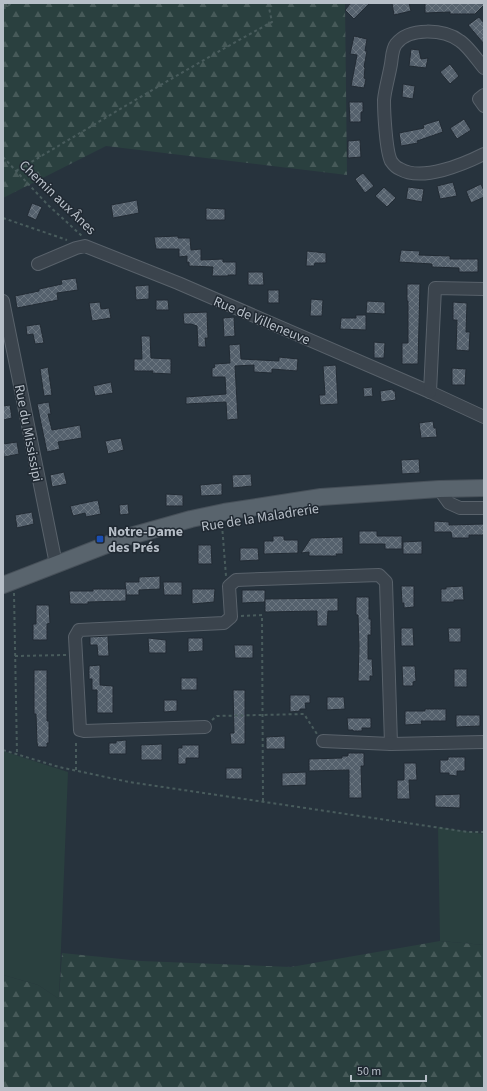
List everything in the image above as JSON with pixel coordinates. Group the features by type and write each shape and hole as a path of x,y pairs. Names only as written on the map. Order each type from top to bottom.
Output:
{"main road":[{"name":"Rue de la Maladrerie","path":"9,588 56,564 127,537 191,519 224,512 321,497 439,489 484,488"}],"street":[{"path":"484,68 461,41 446,34 423,31 411,33 402,38 395,45 384,100 387,146 391,160 398,168 404,171 420,174 461,164 484,154"},
{"path":"484,95 479,100 484,106"},
{"path":"38,264 76,248 84,241"},
{"name":"Rue de Villeneuve","path":"84,241 484,417"},
{"path":"430,392 435,288 484,289"},
{"name":"Rue du Mississipi","path":"3,301 56,564"},
{"path":"439,489 449,503 460,508 484,508"},
{"path":"205,727 80,730 75,637 79,630 224,623 231,616 230,586 236,580 379,575 386,582 391,744"},
{"path":"323,741 391,744 484,742"}],"path":[{"path":"3,9 12,3"},
{"path":"16,171 215,52 272,22 268,3"},
{"name":"Chemin aux Ânes","path":"3,157 84,241"},
{"path":"3,218 84,241"},
{"path":"222,522 224,568 227,581 230,586"},
{"path":"9,588 15,656 17,754"},
{"path":"231,616 262,615 263,801"},
{"path":"15,656 76,655"},
{"path":"205,727 217,716 304,714 323,741"},
{"path":"76,770 76,735 80,730"},
{"path":"3,750 58,767 129,782 461,830 484,832"}],"green space":[{"path":"3,3 345,3 347,175 106,146 3,198"},
{"path":"3,751 68,772 59,999 38,985 3,975"},
{"path":"438,827 484,834 484,945 440,941"},
{"path":"440,941 484,945 484,1088 3,1088 3,975 38,985 59,999 62,953 141,961 291,967"}],"building":[{"path":"351,3 370,3 354,19 345,10"},
{"path":"392,3 409,3 411,11 394,15"},
{"path":"425,3 484,3 484,5 475,14 450,14 450,12 425,13"},
{"path":"479,17 484,23 484,44 468,25"},
{"path":"354,36 367,39 365,51 367,51 364,67 364,78 366,79 364,88 351,86 357,55 350,54"},
{"path":"411,49 419,50 421,59 428,58 426,68 409,66"},
{"path":"450,64 459,76 450,84 440,72"},
{"path":"403,84 415,86 413,99 402,97"},
{"path":"349,102 363,102 361,122 350,122"},
{"path":"464,119 471,130 457,139 450,128"},
{"path":"439,120 443,132 417,141 418,143 401,146 399,133 424,128 423,125"},
{"path":"360,140 361,157 348,158 348,141"},
{"path":"363,173 374,186 365,193 355,179"},
{"path":"453,182 457,196 440,199 437,186"},
{"path":"481,184 484,191 484,197 471,203 466,191"},
{"path":"384,187 396,198 387,207 375,196"},
{"path":"408,187 424,189 422,202 406,199"},
{"path":"137,200 139,213 113,218 111,205"},
{"path":"32,203 42,207 36,220 27,216"},
{"path":"206,208 225,209 225,220 206,220"},
{"path":"178,236 178,238 190,238 191,250 201,249 201,260 223,259 223,262 236,262 236,275 212,276 213,267 189,266 189,262 187,263 187,256 179,257 179,249 156,249 154,237"},
{"path":"401,250 420,251 419,255 450,256 450,259 478,259 478,272 459,272 459,268 432,267 432,264 399,262"},
{"path":"307,251 326,253 326,263 315,263 314,266 306,266"},
{"path":"248,272 263,272 264,285 248,285"},
{"path":"76,278 78,290 57,293 58,300 17,308 15,296 62,284 61,280"},
{"path":"407,284 420,284 418,364 402,364 402,343 408,343"},
{"path":"149,285 149,299 136,300 135,286"},
{"path":"268,290 279,290 279,303 268,303"},
{"path":"311,299 323,300 322,316 310,316"},
{"path":"156,300 168,300 169,310 156,310"},
{"path":"367,301 385,302 385,314 366,313"},
{"path":"100,302 101,309 109,308 111,318 92,321 89,303"},
{"path":"453,302 467,303 466,332 470,332 469,351 456,350 457,320 453,320"},
{"path":"207,312 208,338 205,338 206,347 198,347 197,326 184,324 183,313"},
{"path":"356,315 366,315 366,330 340,329 341,318 356,318"},
{"path":"234,317 235,336 224,337 223,318"},
{"path":"40,324 44,343 35,344 33,334 27,335 26,326"},
{"path":"141,336 150,336 151,358 171,359 171,374 152,373 153,371 134,371 134,359 142,359"},
{"path":"374,342 385,343 384,358 374,358"},
{"path":"240,344 241,359 279,361 279,357 298,359 297,371 272,369 272,373 254,372 254,365 235,366 238,419 227,420 226,402 186,404 186,397 226,394 225,377 212,377 212,368 215,367 214,364 230,363 229,345"},
{"path":"336,365 338,404 320,405 319,395 325,395 323,366"},
{"path":"48,367 52,395 44,396 40,369"},
{"path":"452,368 466,369 465,385 452,385"},
{"path":"111,382 113,393 95,396 93,386"},
{"path":"372,387 373,396 364,397 363,388"},
{"path":"393,389 393,391 395,391 396,400 381,402 380,391"},
{"path":"49,402 51,414 48,414 52,430 80,425 82,438 58,442 60,449 47,452 37,404"},
{"path":"10,405 12,418 3,420 3,406"},
{"path":"433,421 434,428 436,428 437,437 421,438 419,423"},
{"path":"121,438 124,450 108,454 105,441"},
{"path":"17,442 19,454 4,457 3,444"},
{"path":"419,459 420,473 402,474 401,460"},
{"path":"64,472 67,484 52,487 50,475"},
{"path":"251,474 252,486 233,488 232,475"},
{"path":"222,483 222,495 201,496 200,485"},
{"path":"166,494 183,495 183,506 166,506"},
{"path":"98,500 101,514 86,517 85,513 73,516 70,506"},
{"path":"128,504 129,514 120,515 119,505"},
{"path":"32,512 34,524 17,528 15,515"},
{"path":"434,521 449,522 449,525 484,524 484,535 469,535 469,538 452,538 451,532 434,532"},
{"path":"359,531 377,531 377,536 402,536 402,549 385,549 385,544 359,544"},
{"path":"273,536 284,536 284,540 298,540 298,553 264,554 264,541 273,541"},
{"path":"343,537 343,554 336,554 337,556 309,556 309,552 301,553 311,538"},
{"path":"422,541 422,554 403,554 403,542"},
{"path":"198,545 211,545 212,564 198,564"},
{"path":"240,548 258,548 259,560 240,561"},
{"path":"160,576 160,589 139,590 139,595 126,595 125,582 139,582 139,577"},
{"path":"163,582 182,582 182,595 164,595"},
{"path":"401,586 414,586 414,607 404,608 404,603 402,603"},
{"path":"463,586 464,600 441,602 441,589 446,589 446,587"},
{"path":"93,589 126,589 126,601 70,604 69,591 93,591"},
{"path":"192,589 215,589 214,602 192,604"},
{"path":"242,590 265,590 265,602 242,603"},
{"path":"356,597 369,597 371,635 368,635 368,659 372,659 373,676 370,676 370,681 358,681 359,647"},
{"path":"338,598 338,611 328,611 327,626 317,626 317,611 265,612 265,599"},
{"path":"36,605 49,605 50,623 47,624 47,640 33,640 33,624 36,624"},
{"path":"401,628 413,628 414,646 401,646"},
{"path":"448,628 461,628 461,642 449,642"},
{"path":"108,636 109,656 98,656 97,645 90,645 90,637"},
{"path":"148,638 166,640 166,653 149,653"},
{"path":"188,638 203,638 203,651 188,652"},
{"path":"234,645 253,645 253,658 235,658"},
{"path":"100,665 100,685 113,686 113,713 97,713 97,690 92,690 92,679 89,679 89,666"},
{"path":"402,666 415,666 416,681 413,682 413,686 403,686"},
{"path":"454,669 467,669 467,687 454,687"},
{"path":"34,670 47,670 47,721 49,721 49,743 47,743 47,747 38,747 37,743 36,714 34,714"},
{"path":"181,678 197,678 197,690 181,690"},
{"path":"233,690 245,690 245,744 231,744 230,733 234,733"},
{"path":"290,695 310,695 310,703 305,703 306,709 290,712"},
{"path":"327,697 344,697 345,709 327,710"},
{"path":"164,700 177,700 177,711 164,712"},
{"path":"425,709 446,709 446,721 421,721 422,724 405,725 405,711 425,711"},
{"path":"456,715 480,715 480,726 456,727"},
{"path":"347,718 371,718 371,728 362,728 362,731 348,730"},
{"path":"285,736 285,749 266,749 266,737"},
{"path":"126,740 126,754 109,754 109,743 116,743 116,741"},
{"path":"162,744 162,760 141,760 141,745"},
{"path":"182,745 199,745 199,758 186,758 186,764 178,764 178,748 182,748"},
{"path":"348,753 364,753 364,766 361,766 362,798 349,798 349,770 309,771 309,759 342,758 342,756 348,756"},
{"path":"448,757 465,757 465,771 457,771 457,776 449,775 449,773 440,773 440,760 448,760"},
{"path":"404,763 416,763 417,780 409,780 410,799 397,799 397,780 404,780"},
{"path":"226,768 242,768 242,779 226,779"},
{"path":"306,772 306,785 282,786 282,773"},
{"path":"460,794 460,808 435,807 435,795"}],"place":[{"name":"Notre-Dame des Prés","path":"100,539"}]}
